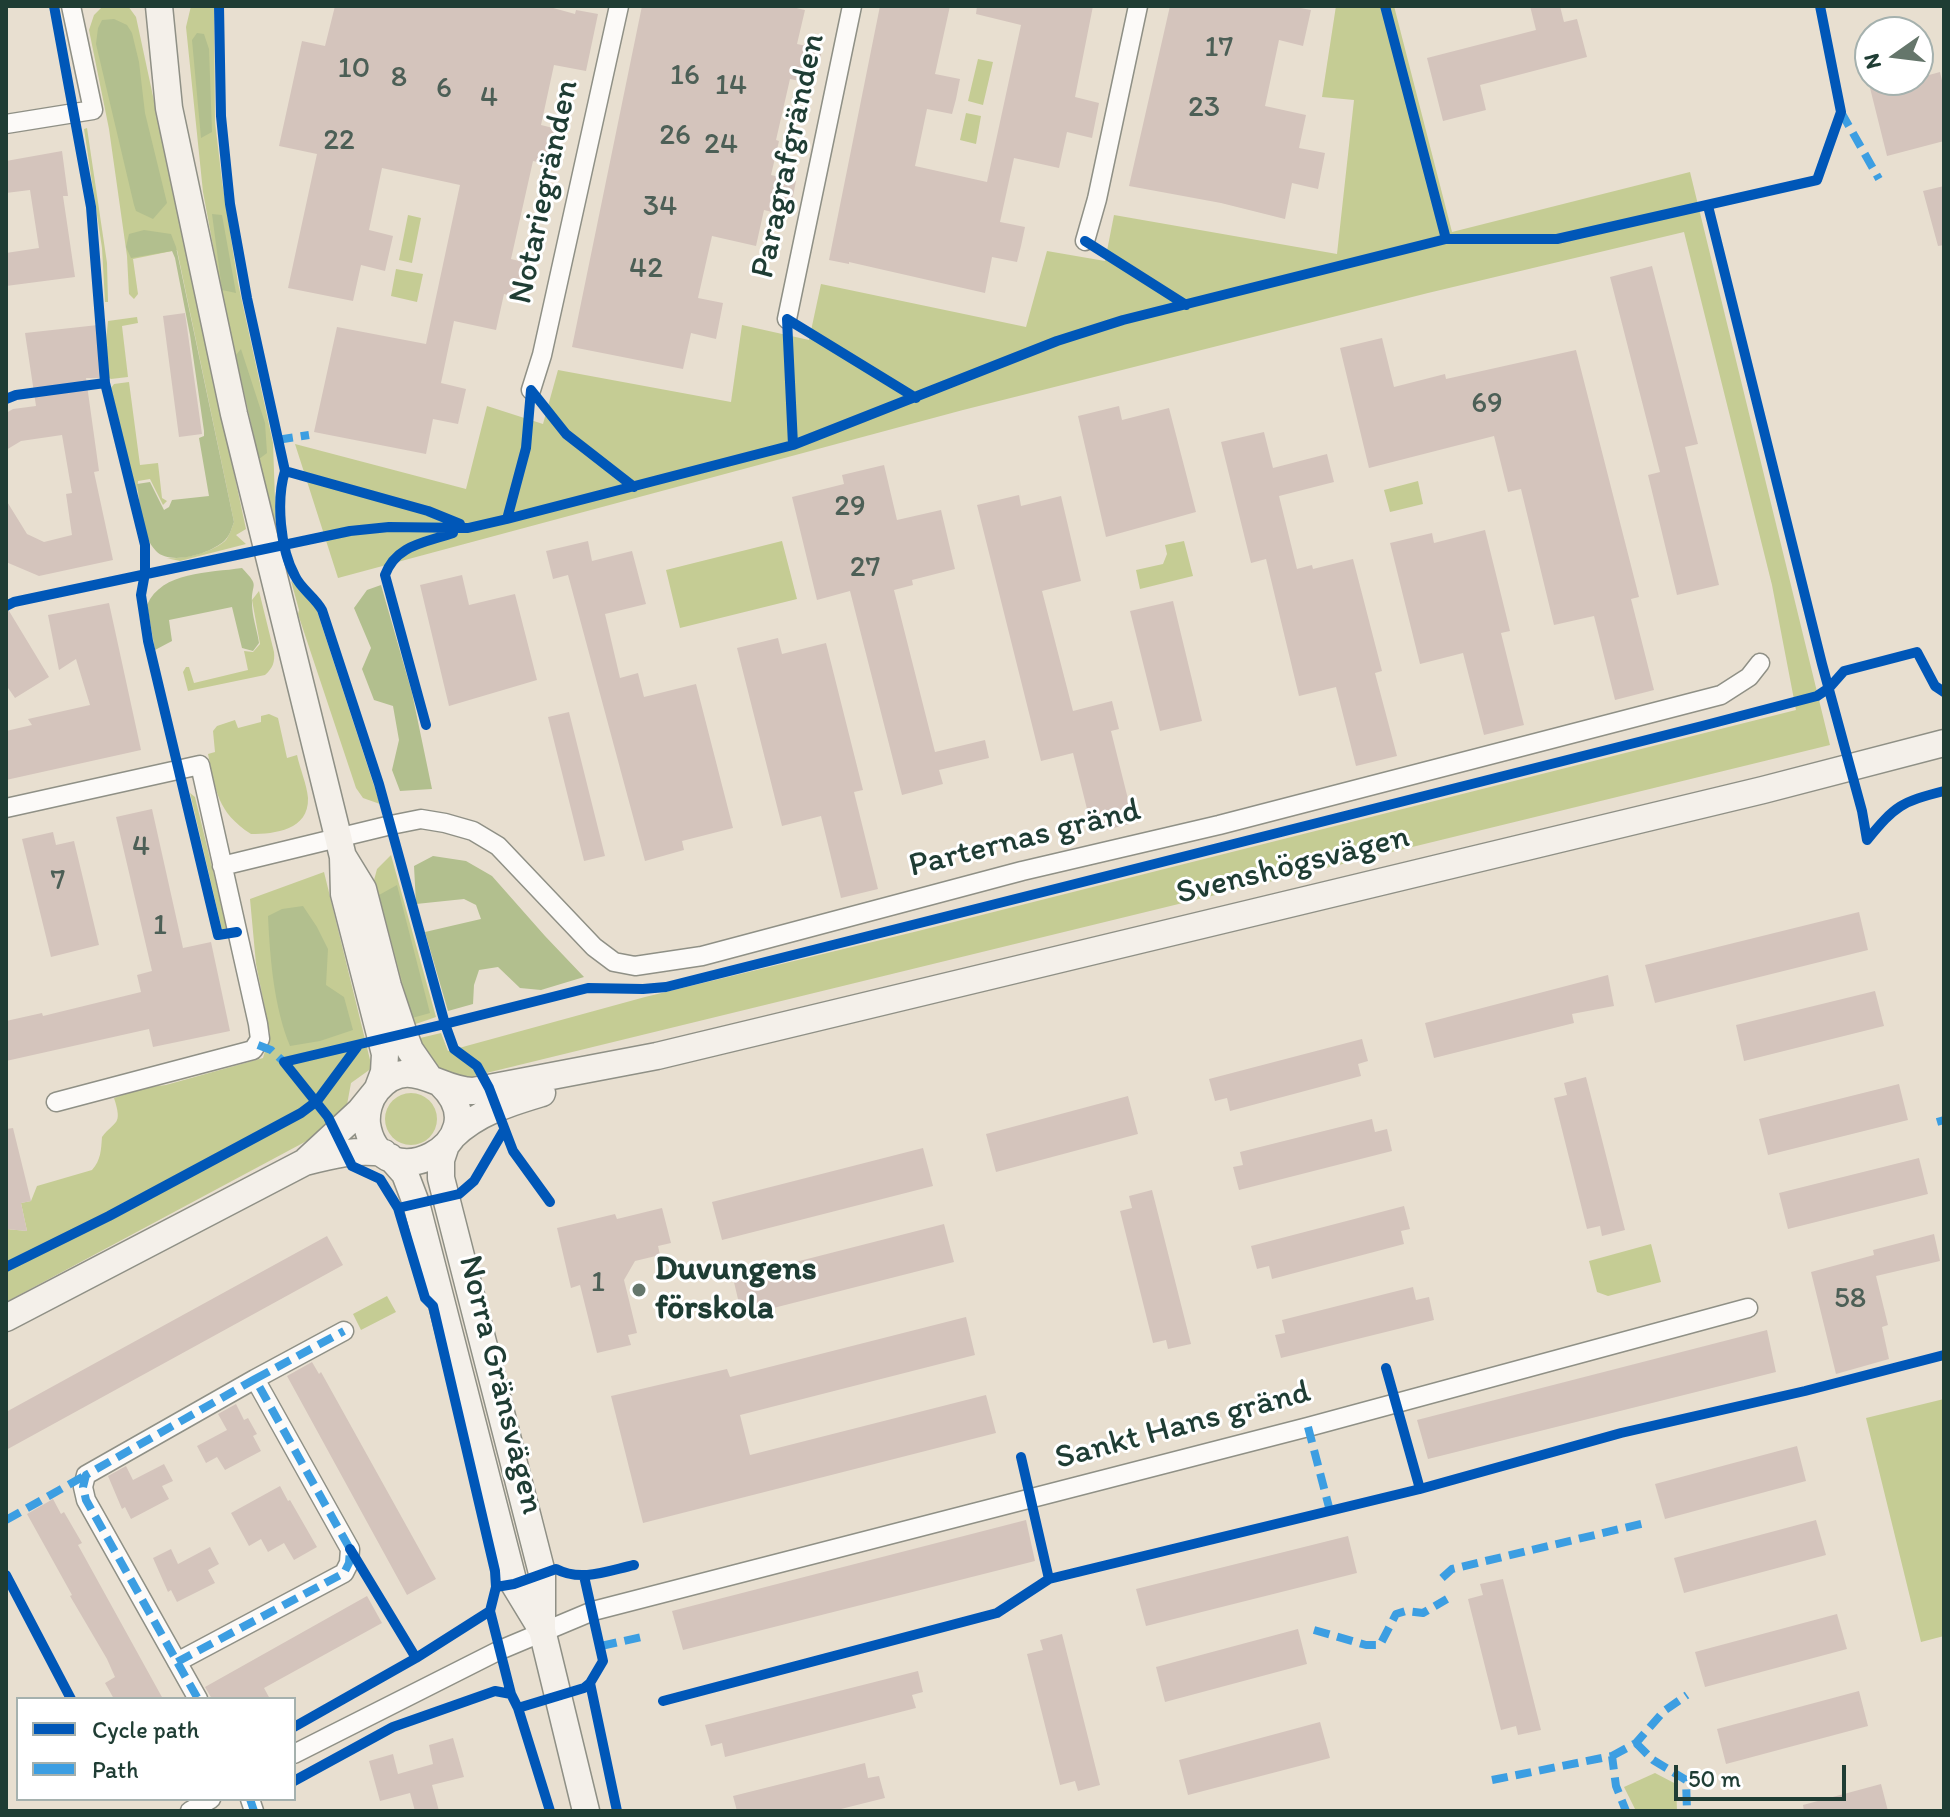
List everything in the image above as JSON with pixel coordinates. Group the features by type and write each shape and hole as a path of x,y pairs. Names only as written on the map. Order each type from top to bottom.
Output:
{"main road":[{"path":"159,6 169,108 234,414 341,847 344,894 385,1054 384,1072 367,1114 374,1142 387,1155"},
{"name":"Svenshögsvägen","path":"305,1162 360,1111 376,1090 399,1075 413,1073 460,1091 473,1091 657,1056 1748,794 1944,743"},
{"path":"341,847 363,889 404,1034 417,1063 449,1094 455,1108 456,1126 449,1142"},
{"name":"Svenshögsvägen","path":"6,1318 305,1162 364,1150 409,1163 418,1162 433,1157 474,1118 496,1107 657,1056"},
{"name":"Norra Gränsvägen","path":"449,1142 441,1160 441,1178 542,1573 542,1630 586,1811"},
{"name":"Norra Gränsvägen","path":"387,1155 405,1174 416,1203 514,1584 542,1630"}],"street":[{"path":"6,124 93,110 71,6"},
{"name":"Notariegränden","path":"531,390 542,355 619,6"},
{"name":"Paragrafgränden","path":"787,319 852,6"},
{"path":"1085,241 1097,199 1138,6"},
{"name":"Parternas gränd","path":"222,866 341,847 421,819 473,831 498,846 594,947 614,962 635,966 702,956 1022,871 1219,825 1721,695 1749,677 1760,663"},
{"path":"6,808 200,765 258,1024 260,1039 253,1050 56,1102"},
{"name":"Sankt Hans gränd","path":"296,1753 439,1679 542,1630 593,1611 1308,1427 1748,1308"},
{"path":"197,1697 86,1500 83,1487 86,1475 344,1331"},
{"path":"177,1662 344,1573 349,1563 350,1549 255,1379"},
{"path":"190,1811 208,1801"}],"green space":[{"path":"103,6 128,6 136,17 246,529 236,535 246,544 180,561 166,558 213,549 226,539 234,522 177,250 133,259 138,294 134,299 129,294 127,256 109,129 89,30 94,15"},
{"path":"191,6 214,6 215,122 222,181 238,283 273,443 276,528 228,326 203,192 186,27"},
{"path":"1336,6 1394,6 1452,232 1690,172 1830,745 474,1076 474,1080 442,1072 416,1039 441,1033 448,1051 645,997 1796,710 1772,585 1684,232 963,410 338,578 295,444 466,489 487,406 543,424 558,370 731,402 742,325 809,340 821,284 1026,327 1047,251 1105,261 1114,215 1337,254 1354,100 1322,97"},
{"path":"114,19 127,25 132,33 145,113 167,203 153,219 136,211 134,205 96,44 102,20"},
{"path":"197,33 204,34 209,49 212,132 201,138 192,40"},
{"path":"978,59 993,62 983,105 968,101"},
{"path":"966,113 981,116 976,144 960,140"},
{"path":"87,128 107,263 108,302 105,302 102,248 84,129"},
{"path":"212,214 222,215 236,293 222,290"},
{"path":"408,215 421,218 412,263 399,260"},
{"path":"144,230 171,234 176,247 234,522 226,539 213,549 182,558 163,556 151,544 142,519 137,484 150,482 164,510 172,500 209,496 199,438 204,436 204,431 175,258 172,251 131,258 126,247 129,234"},
{"path":"396,269 423,274 417,302 391,296"},
{"path":"137,317 138,323 122,326 128,377 111,379 106,341 108,321"},
{"path":"241,349 265,423 267,453 259,459 236,355"},
{"path":"129,382 140,465 158,463 162,498 167,501 163,505 150,479 138,481 137,496 111,388 114,384"},
{"path":"1418,481 1423,504 1390,512 1384,490"},
{"path":"782,541 797,599 680,628 666,570"},
{"path":"1184,541 1193,576 1140,589 1136,570 1163,564 1167,554 1165,545"},
{"path":"242,568 254,585 252,608 259,643 253,651 242,648 232,607 169,620 172,641 155,650 147,605 154,594 175,580 188,576"},
{"path":"291,581 310,598 317,611 380,804 363,798 356,788 298,614"},
{"path":"381,585 412,693 432,789 400,791 392,770 399,740 393,706 374,700 362,669 371,648 354,608 367,590"},
{"path":"259,591 274,652 270,670 265,675 188,691 183,672 186,667 189,667 194,683 248,670 244,651 253,652 260,644 252,600"},
{"path":"269,714 278,718 287,758 297,755 308,798 307,809 303,817 289,828 251,834 231,817 220,800 208,754 215,752 213,731 217,726 235,720 238,728 261,722 261,716"},
{"path":"190,793 195,797 227,929 222,930"},
{"path":"391,855 436,1017 410,1026 373,884 377,869"},
{"path":"433,856 466,861 492,876 584,977 541,990 520,988 498,967 479,970 473,1004 448,1011 425,932 481,919 476,905 464,899 416,904 414,866"},
{"path":"324,872 372,1068 351,1083 344,1121 6,1302 6,1229 27,1231 21,1203 31,1201 37,1186 92,1170 99,1159 102,1137 118,1118 114,1098 263,1058 270,1034 256,964 250,899"},
{"path":"397,885 430,1013 412,1018 379,895"},
{"path":"303,906 328,949 326,985 344,997 353,1030 320,1041 290,1046 277,999 268,916 282,909"},
{"path":"411,1093 429,1101 437,1119 429,1137 411,1145 393,1137 385,1119 393,1101"},
{"path":"1651,1244 1661,1282 1608,1296 1597,1292 1589,1261"},
{"path":"387,1296 396,1312 361,1330 353,1314"},
{"path":"1944,1399 1944,1636 1921,1642 1866,1418"},
{"path":"1655,1773 1676,1784 1677,1811 1636,1811 1624,1787"}],"building":[{"path":"335,6 546,6 575,14 576,10 598,14 586,71 554,65 541,125 565,131 558,166 533,161 511,259 536,265 528,300 504,294 496,330 454,321 441,383 466,389 458,424 433,419 426,454 314,432 337,327 426,344 460,185 382,168 369,230 393,236 385,271 361,265 353,301 288,288 317,154 279,146 302,41 325,46"},
{"path":"642,6 788,6 805,10 797,44 822,49 815,84 790,79 776,140 779,141 771,175 796,181 789,216 764,210 756,246 712,236 698,298 723,303 716,339 691,333 683,369 572,347"},
{"path":"880,6 950,6 935,74 960,79 956,99 952,114 927,109 915,166 987,182 1021,25 976,14 977,6 1093,6 1075,97 1099,103 1092,138 1067,132 1059,168 1014,158 1000,222 1025,227 1021,246 1017,262 992,257 985,293 829,260"},
{"path":"1170,6 1290,6 1311,10 1303,46 1279,40 1265,106 1306,115 1299,148 1325,153 1318,189 1292,183 1285,219 1221,203 1129,186"},
{"path":"1530,6 1560,6 1564,22 1577,19 1587,57 1480,85 1486,110 1443,121 1427,58 1536,30"},
{"path":"1940,72 1944,89 1944,141 1887,156 1872,96 1934,96 1934,74"},
{"path":"62,151 68,196 63,196 75,277 6,286 6,253 39,248 30,190 6,193 6,161"},
{"path":"1944,186 1944,245 1938,246 1923,191"},
{"path":"1652,266 1698,444 1685,447 1719,585 1677,595 1648,475 1660,472 1610,277"},
{"path":"185,313 202,434 179,437 163,316"},
{"path":"98,325 99,378 86,378 99,471 94,472 113,560 39,576 6,562 6,500 27,534 44,542 72,535 66,494 72,493 62,435 21,441 6,450 6,413 36,406 25,333"},
{"path":"1382,338 1394,387 1445,374 1446,379 1576,350 1639,597 1631,599 1654,690 1615,700 1594,616 1554,625 1521,489 1508,492 1494,436 1369,468 1340,348"},
{"path":"1119,406 1122,420 1169,408 1196,512 1106,537 1078,416"},
{"path":"1264,432 1273,468 1327,454 1334,482 1279,496 1297,569 1312,565 1313,569 1353,559 1382,671 1375,673 1397,756 1356,766 1336,687 1299,696 1266,559 1251,563 1221,442"},
{"path":"884,465 897,520 941,510 955,569 912,580 913,585 894,590 935,752 985,740 989,758 939,770 943,784 902,795 850,591 817,600 792,497 844,484 842,475"},
{"path":"1019,495 1021,506 1061,496 1081,581 1042,591 1073,711 1112,701 1119,729 1111,731 1134,823 1093,833 1073,753 1041,761 977,505"},
{"path":"1485,530 1510,631 1501,633 1524,725 1484,735 1463,653 1420,664 1390,543 1432,533 1434,543"},
{"path":"588,541 592,561 632,551 646,604 605,614 620,678 638,673 644,697 696,684 733,828 682,841 684,850 645,861 568,575 553,579 546,551"},
{"path":"462,575 469,605 515,594 537,680 449,706 420,585"},
{"path":"1173,601 1202,721 1160,731 1130,611"},
{"path":"109,603 141,750 6,780 6,731 32,725 28,719 90,705 76,659 59,670 48,615"},
{"path":"6,606 49,677 15,698 6,685"},
{"path":"778,638 782,654 826,643 863,790 854,792 878,889 841,898 821,816 782,826 737,648"},
{"path":"569,712 605,856 584,861 548,717"},
{"path":"152,809 183,948 211,942 230,1031 153,1047 149,1029 6,1061 6,1021 42,1013 43,1016 141,992 137,975 152,971 116,817"},
{"path":"53,832 56,845 74,841 99,945 51,957 22,839"},
{"path":"1859,912 1868,950 1655,1003 1645,965"},
{"path":"1608,975 1614,1006 1572,1014 1574,1023 1434,1058 1425,1023"},
{"path":"1875,991 1884,1026 1744,1061 1736,1025"},
{"path":"1362,1039 1368,1061 1358,1064 1361,1076 1230,1111 1227,1098 1215,1101 1209,1079"},
{"path":"1586,1077 1625,1230 1602,1236 1600,1226 1587,1229 1554,1098 1567,1095 1564,1083"},
{"path":"1899,1084 1908,1120 1768,1155 1759,1119"},
{"path":"1128,1096 1138,1134 996,1172 986,1134"},
{"path":"1372,1119 1375,1132 1387,1129 1392,1151 1239,1190 1233,1167 1243,1165 1240,1152"},
{"path":"13,1128 31,1201 21,1203 27,1231 6,1229 6,1129"},
{"path":"923,1148 933,1186 722,1240 712,1202"},
{"path":"1919,1158 1928,1194 1788,1229 1779,1193"},
{"path":"1152,1190 1191,1344 1168,1349 1166,1340 1153,1343 1120,1211 1132,1208 1129,1196"},
{"path":"1404,1206 1410,1229 1401,1231 1404,1244 1272,1279 1269,1266 1257,1269 1251,1246"},
{"path":"662,1208 671,1243 658,1246 660,1255 635,1261 624,1280 637,1333 628,1335 631,1345 597,1353 580,1285 571,1288 557,1228 615,1214 617,1219"},
{"path":"944,1224 954,1262 742,1316 733,1278"},
{"path":"1934,1234 1940,1261 1876,1276 1888,1325 1882,1327 1889,1359 1836,1374 1811,1272 1874,1255 1873,1250"},
{"path":"327,1236 343,1265 6,1450 6,1412"},
{"path":"1413,1287 1416,1300 1429,1297 1434,1320 1281,1358 1275,1335 1285,1333 1282,1320"},
{"path":"966,1317 975,1355 740,1415 750,1455 986,1395 996,1433 643,1523 611,1396 727,1369 730,1377"},
{"path":"1767,1330 1776,1372 1428,1459 1417,1420"},
{"path":"312,1362 319,1374 321,1372 436,1579 407,1595 287,1376"},
{"path":"236,1404 244,1420 248,1418 257,1434 253,1436 261,1451 225,1470 217,1457 206,1463 197,1446 227,1430 218,1414"},
{"path":"1797,1446 1806,1481 1665,1519 1655,1484"},
{"path":"164,1464 173,1481 162,1486 169,1499 131,1519 125,1507 122,1509 108,1476 126,1466 133,1480"},
{"path":"280,1486 317,1547 294,1560 284,1543 268,1552 261,1539 249,1546 231,1513"},
{"path":"53,1499 61,1514 64,1512 82,1543 78,1545 162,1697 113,1697 105,1683 115,1677 107,1659 27,1514"},
{"path":"1026,1520 1035,1561 683,1650 672,1611"},
{"path":"1816,1520 1826,1555 1684,1593 1674,1558"},
{"path":"1348,1536 1357,1573 1146,1626 1136,1589"},
{"path":"210,1547 219,1564 208,1570 215,1583 177,1602 171,1590 168,1592 153,1558 171,1549 178,1564"},
{"path":"1503,1579 1541,1730 1518,1735 1516,1726 1501,1730 1468,1599 1483,1595 1480,1584"},
{"path":"367,1596 382,1623 264,1688 269,1697 211,1697 205,1687"},
{"path":"1837,1614 1847,1649 1705,1687 1695,1652"},
{"path":"1298,1629 1307,1664 1165,1702 1156,1667"},
{"path":"1062,1634 1100,1785 1078,1791 1075,1781 1060,1785 1027,1654 1043,1650 1040,1640"},
{"path":"918,1671 923,1692 912,1695 916,1708 725,1757 722,1743 711,1746 705,1725"},
{"path":"1859,1691 1868,1726 1726,1764 1717,1729"},
{"path":"1320,1722 1330,1758 1188,1795 1179,1760"},
{"path":"453,1738 464,1777 432,1785 439,1811 415,1811 410,1793 380,1801 369,1761 393,1754 398,1774 433,1764 429,1745"},
{"path":"865,1763 868,1778 879,1776 885,1798 833,1811 737,1811 733,1796"},
{"path":"1881,1784 1888,1811 1804,1811 1803,1805"}],"marked path":[{"path":"1841,112 1879,179"},
{"path":"277,440 309,435"},
{"path":"258,1045 271,1050 284,1062"},
{"path":"1937,1122 1944,1120"},
{"path":"255,1379 344,1331"},
{"path":"255,1379 350,1549 349,1563 344,1573 177,1662 86,1500 83,1487 86,1475 255,1379"},
{"path":"1308,1427 1330,1511"},
{"path":"6,1520 86,1475"},
{"path":"1442,1578 1452,1569 1645,1523"},
{"path":"1314,1630 1366,1645 1380,1645 1396,1614 1406,1611 1423,1613 1447,1599"},
{"path":"601,1646 646,1636"},
{"path":"177,1662 197,1697"},
{"path":"1612,1756 1636,1743 1664,1711 1687,1695"},
{"path":"1636,1743 1653,1760 1686,1780 1687,1811"},
{"path":"1492,1780 1612,1756 1616,1786 1626,1811"},
{"path":"251,1801 254,1811"}],"cycle path":[{"path":"54,6 91,207 105,383 145,545 141,595 148,641 218,935 237,932"},
{"path":"219,6 221,116 230,204 285,471 280,510 283,539 298,581 322,610 379,784 445,1024 588,988 666,987 1702,726 1817,696 1844,671 1917,652 1935,686 1944,692"},
{"path":"1385,6 1446,239"},
{"path":"6,606 350,531 389,527 468,528 507,519 793,445 1057,341 1123,320 1446,239 1557,239 1817,180 1841,112 1820,6"},
{"path":"1708,206 1867,840 1900,806 1944,791"},
{"path":"1085,241 1186,305"},
{"path":"787,319 916,398"},
{"path":"787,319 793,445"},
{"path":"6,399 105,383"},
{"path":"507,519 526,448 531,390 566,434 634,487"},
{"path":"285,471 428,511 460,524"},
{"path":"426,725 385,575 396,557 412,546 453,533"},
{"path":"398,1208 380,1179 352,1166 328,1117 284,1062 445,1024 454,1049 477,1066 489,1088 513,1151 550,1202"},
{"path":"6,1267 109,1216 301,1113 317,1101 357,1047"},
{"path":"504,1130 474,1181 459,1194 398,1208 425,1298 433,1306 495,1571 496,1587 490,1611 511,1694"},
{"path":"663,1701 997,1613 1049,1579 1420,1489 1621,1433 1944,1355"},
{"path":"1386,1368 1420,1489"},
{"path":"1021,1457 1049,1579"},
{"path":"350,1549 416,1658"},
{"path":"496,1587 556,1569 585,1575 634,1565"},
{"path":"6,1575 70,1697"},
{"path":"518,1708 584,1688 603,1661 584,1576"},
{"path":"296,1726 416,1658 490,1611"},
{"path":"590,1683 617,1811"},
{"path":"296,1780 393,1727 495,1691 511,1694 518,1708 550,1811"}],"place":[{"name":"Duvungens förskola","path":"639,1290"}]}
